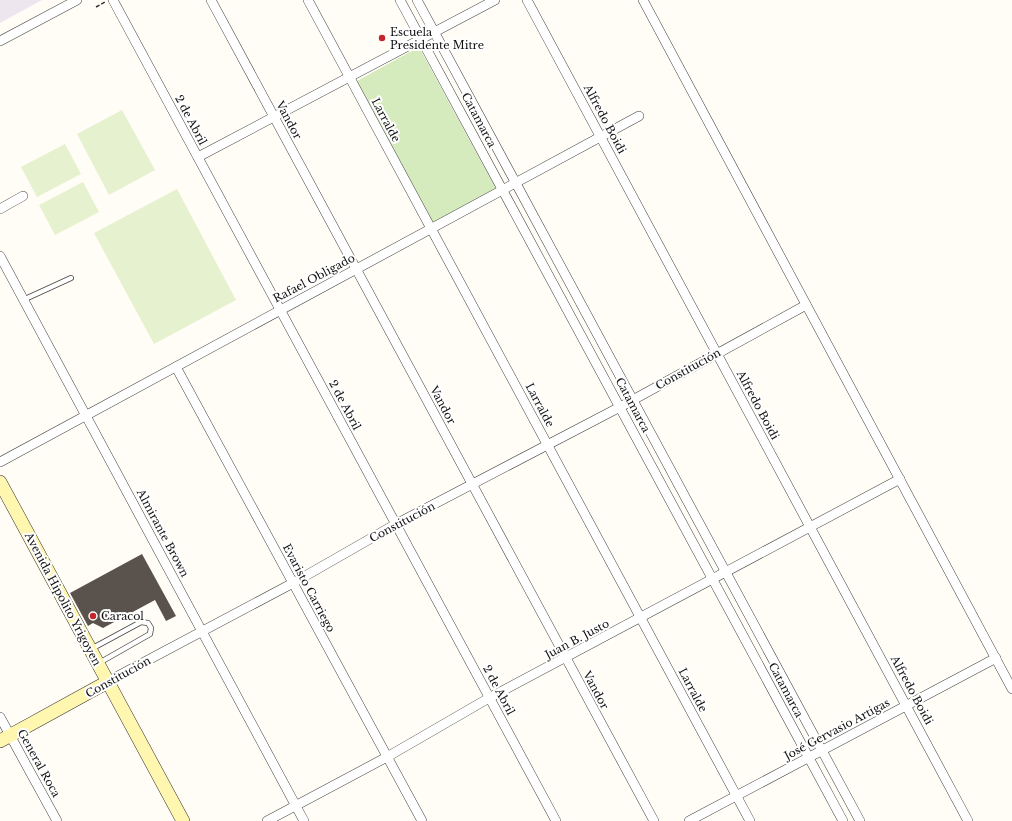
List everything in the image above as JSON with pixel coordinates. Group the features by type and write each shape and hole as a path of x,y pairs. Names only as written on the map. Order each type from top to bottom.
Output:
{"main road":[{"name":"Avenida Hipolito Yrigoyen","path":"0,482 98,664 105,683 176,821"},
{"name":"Avenida Hipolito Yrigoyen","path":"0,495 183,821"},
{"name":"Constitución","path":"5,739 105,683"}],"street":[{"path":"0,41 77,0"},
{"name":"2 de Abril","path":"113,0 556,821"},
{"name":"Vandor","path":"211,0 654,821"},
{"name":"Larralde","path":"308,0 750,821"},
{"name":"Catamarca","path":"400,0 843,821"},
{"name":"Catamarca","path":"417,0 860,821"},
{"path":"198,157 422,40 495,0"},
{"name":"Alfredo Boidi","path":"527,0 968,821"},
{"path":"643,0 1012,689"},
{"name":"Rafael Obligado","path":"0,462 639,116"},
{"path":"0,209 23,196"},
{"name":"Almirante Brown","path":"0,256 304,821"},
{"name":"Constitución","path":"105,683 293,583 396,524 620,407 806,305"},
{"name":"Evaristo Carriego","path":"176,367 422,821"},
{"name":"Juan B. Justo","path":"267,821 387,756 489,698 566,659 810,526 900,479"},
{"name":"José Gervasio Artigas","path":"689,821 822,752 906,705 996,658"},
{"name":"General Roca","path":"0,717 5,739 57,821"}],"lane":[{"path":"23,300 71,278"},
{"path":"90,649 141,622 148,622 151,628 150,634 98,664"}],"path":[{"path":"96,7 109,0"}],"shaded area":[{"path":"0,0 42,0 0,23"}],"green space":[{"path":"419,47 497,191 434,225 357,81"},
{"path":"122,110 155,170 109,195 77,134"},
{"path":"65,144 81,174 37,197 21,167"},
{"path":"83,182 99,212 55,235 39,205"},
{"path":"177,189 236,300 154,344 94,233"}],"building":[{"path":"142,554 176,616 166,621 155,600 103,628 93,623 88,626 70,593"}],"place":[{"name":"Escuela Presidente Mitre","path":"382,38"},
{"name":"Caracol","path":"93,616"}]}
